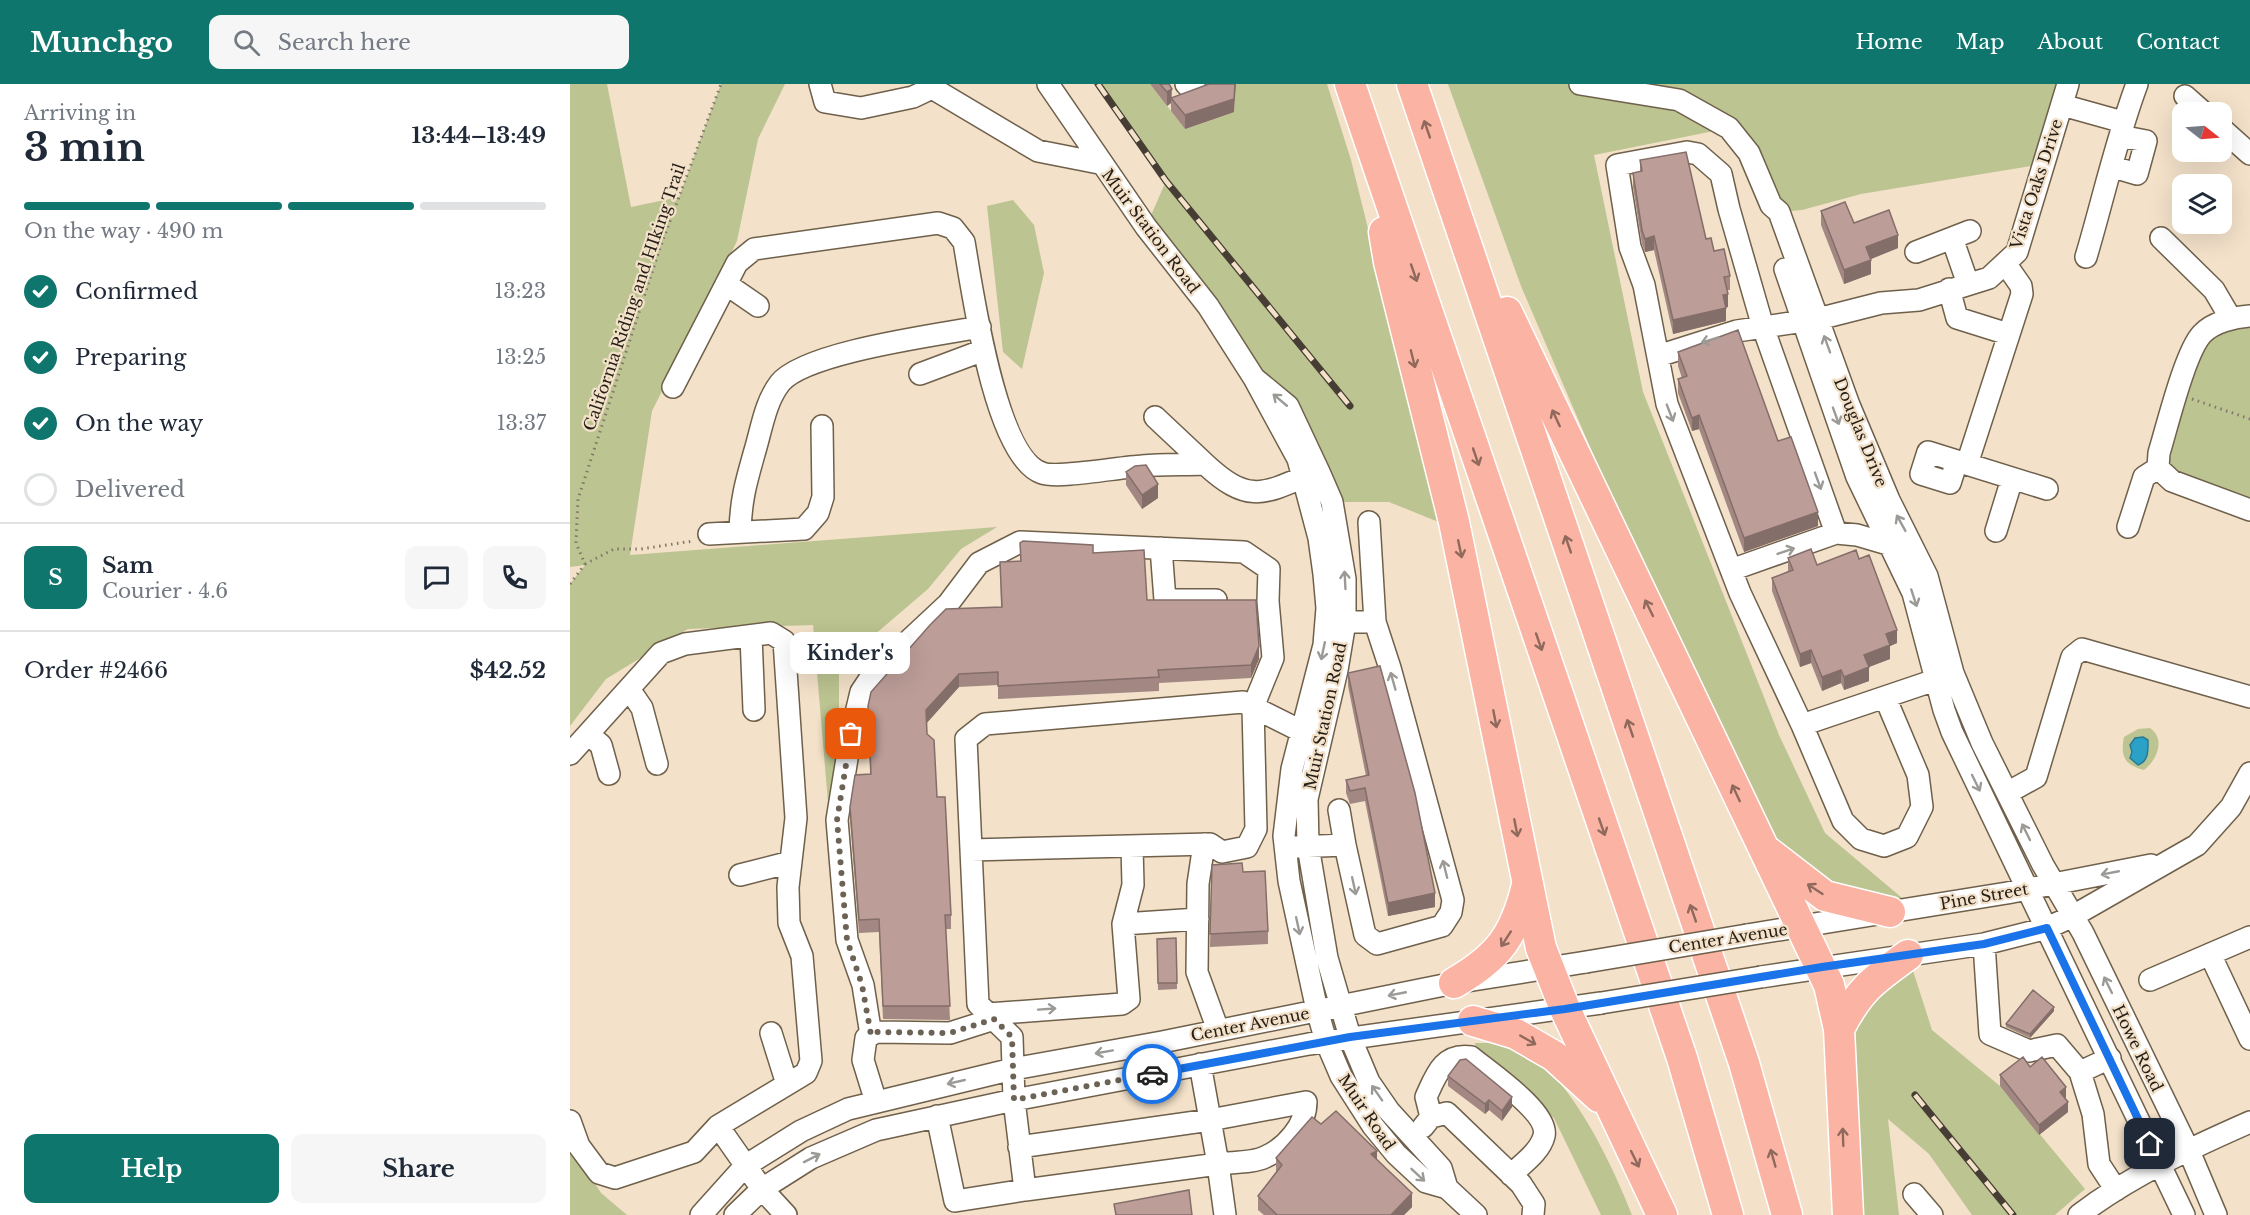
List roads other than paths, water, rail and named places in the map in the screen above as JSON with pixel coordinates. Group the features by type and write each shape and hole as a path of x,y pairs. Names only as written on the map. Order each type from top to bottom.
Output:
{"highway":[{"path":"1350,84 1679,1050 1728,1215"},
{"path":"1412,84 1747,1074 1787,1215"},
{"path":"1368,138 1389,262 1459,544 1527,885 1548,968 1609,1107 1662,1215"},
{"path":"1442,174 1761,846 1822,967 1829,985 1839,1029 1848,1215"},
{"path":"1761,846 1791,872 1825,896 1890,912"},
{"path":"1454,983 1491,959 1503,945 1521,908 1527,885"},
{"path":"1839,1029 1854,1000 1870,981 1908,955"},
{"path":"1473,1021 1516,1034 1554,1056 1609,1107"}],"street":[{"path":"820,84 825,102 861,108 913,97 931,86 1038,151 1099,163"},
{"name":"Muir Station Road","path":"1048,84 1099,163 1208,306 1254,378 1288,406 1311,474 1327,608 1324,645 1300,731 1292,770 1285,847 1288,880 1317,1010"},
{"path":"1186,84 1189,87 1194,84"},
{"name":"Douglas Drive","path":"1580,84 1679,100 1729,128 1749,153 1771,205 1779,212 1857,477 1886,543 1913,593 1944,677 2053,884"},
{"name":"Vista Oaks Drive","path":"1658,356 1737,331 1810,320 1881,303 1918,300 1989,278 2017,252 2068,84"},
{"path":"2122,129 2137,84"},
{"path":"2185,96 2192,102"},
{"path":"2062,105 2146,141 2137,174 2113,166 2086,257"},
{"path":"2232,138 2250,154"},
{"path":"1836,533 1763,327 1721,174 1698,154 1687,152 1617,165 1630,247 1644,285 1667,404 1731,570 1843,821 1861,839 1884,846 1907,837 1922,807 1918,775 1885,697"},
{"path":"673,387 737,263 754,249 938,223 953,228 964,242 989,377 1021,459 1042,473 1065,475 1144,465 1205,464"},
{"path":"1916,252 1961,234 1957,318 2008,334"},
{"path":"2158,468 2159,453 2186,364 2202,334 2240,317 2161,238"},
{"path":"2005,263 2021,286 2022,294 1962,463 2047,489"},
{"path":"726,284 758,306"},
{"name":"Douglas Drive","path":"1810,320 1849,405 1888,500 1927,576 1952,732 2027,889"},
{"path":"741,531 741,500 768,405 780,383 798,369 870,347 980,327"},
{"path":"920,375 984,350"},
{"path":"1155,417 1227,485 1249,493 1267,490 1311,474"},
{"path":"702,537 741,531 804,529 818,513 823,497 822,426"},
{"path":"2158,468 2172,481 2250,510"},
{"path":"2128,527 2144,477 2158,468"},
{"name":"Muir Station Road","path":"1311,474 1332,502 1345,579 1345,622 1337,670 1306,799 1308,846 1327,958 1340,1006"},
{"path":"1995,531 2012,479"},
{"path":"1339,810 1365,935 1370,942 1377,944 1442,926 1451,912 1453,900 1390,668 1375,622 1369,522"},
{"path":"1731,570 1836,533 1886,543"},
{"path":"871,1035 862,985 847,940 837,820 851,734 861,692 873,674 948,603 979,563 1020,542 1244,552 1269,569 1252,601 1273,658 1252,707 1256,829 1247,847 1222,852 1210,844 971,850"},
{"path":"1161,548 1165,600 1252,601"},
{"path":"1345,622 1375,622"},
{"path":"570,754 661,653 685,644 771,633 784,640 796,818 791,862 789,923 802,956 811,1061 806,1073 718,1126 694,1152 615,1178 599,1173 579,1146 570,1121"},
{"path":"751,636 754,710"},
{"path":"2007,793 2036,777 2072,657 2082,649 2250,697"},
{"path":"1802,725 1944,677"},
{"path":"629,689 642,708 657,764"},
{"path":"1025,1190 1014,1100 1012,1037 978,1004 966,739 985,724 1243,702 1320,741"},
{"path":"588,734 601,745 609,774"},
{"name":"Pine Street","path":"1822,967 1984,944 2047,928 2073,916 2197,845 2231,807 2248,779"},
{"path":"1204,844 1198,884 1197,972 1218,1030"},
{"path":"1285,847 1345,845"},
{"path":"876,1102 863,1060 866,1038 876,1032 950,1033 991,1016 1122,1004 1130,999 1123,924 1133,885 1132,846"},
{"path":"740,875 791,862"},
{"name":"Pine Street","path":"1800,927 2027,889 2168,862"},
{"name":"Howe Road","path":"2053,884 2073,916 2188,1151 2216,1215"},
{"name":"Howe Road","path":"2027,889 2184,1215"},
{"path":"1123,924 1198,919"},
{"name":"Center Avenue","path":"701,1215 745,1166 801,1131 848,1108 1013,1069 1454,983 1800,927"},
{"path":"2150,980 2250,937"},
{"path":"1984,944 1990,1034 2029,1051 2057,1045 2080,1072 2093,1114 2099,1164 2116,1190"},
{"path":"2210,954 2250,1039"},
{"name":"Center Avenue","path":"735,1215 762,1189 811,1158 876,1130 937,1116 1326,1041 1565,1009 1822,967"},
{"name":"Muir Road","path":"1340,1006 1369,1082 1413,1139 1441,1168 1447,1188 1468,1212"},
{"name":"Muir Road","path":"1317,1010 1326,1041 1341,1076 1356,1102 1396,1154 1426,1182 1447,1188"},
{"path":"771,1034 787,1084"},
{"path":"1431,1117 1426,1097 1439,1068 1453,1057 1471,1057 1531,1107 1544,1123 1544,1136 1539,1148 1511,1175"},
{"path":"2080,1072 2109,1058"},
{"path":"1200,1064 1225,1215"},
{"path":"937,1116 958,1208 1025,1190 1265,1158 1294,1135 1306,1113 1306,1102 1210,1119 1019,1147"},
{"path":"1413,1139 1431,1117 1448,1113 1511,1175 1534,1204 1533,1215"},
{"path":"2079,1215 2116,1190 2188,1151 2250,1122"},
{"path":"718,1126 762,1189 786,1215"},
{"path":"1914,1194 1932,1215"}],"water":[{"path":"2143,737 2148,740 2147,755 2138,765 2130,758 2132,752 2130,745 2135,738"}],"railway":[{"path":"1098,84 1166,181 1350,406"},
{"path":"1915,1095 2013,1215"}],"place":[{"name":"Kinder's","path":"851,734"}]}
